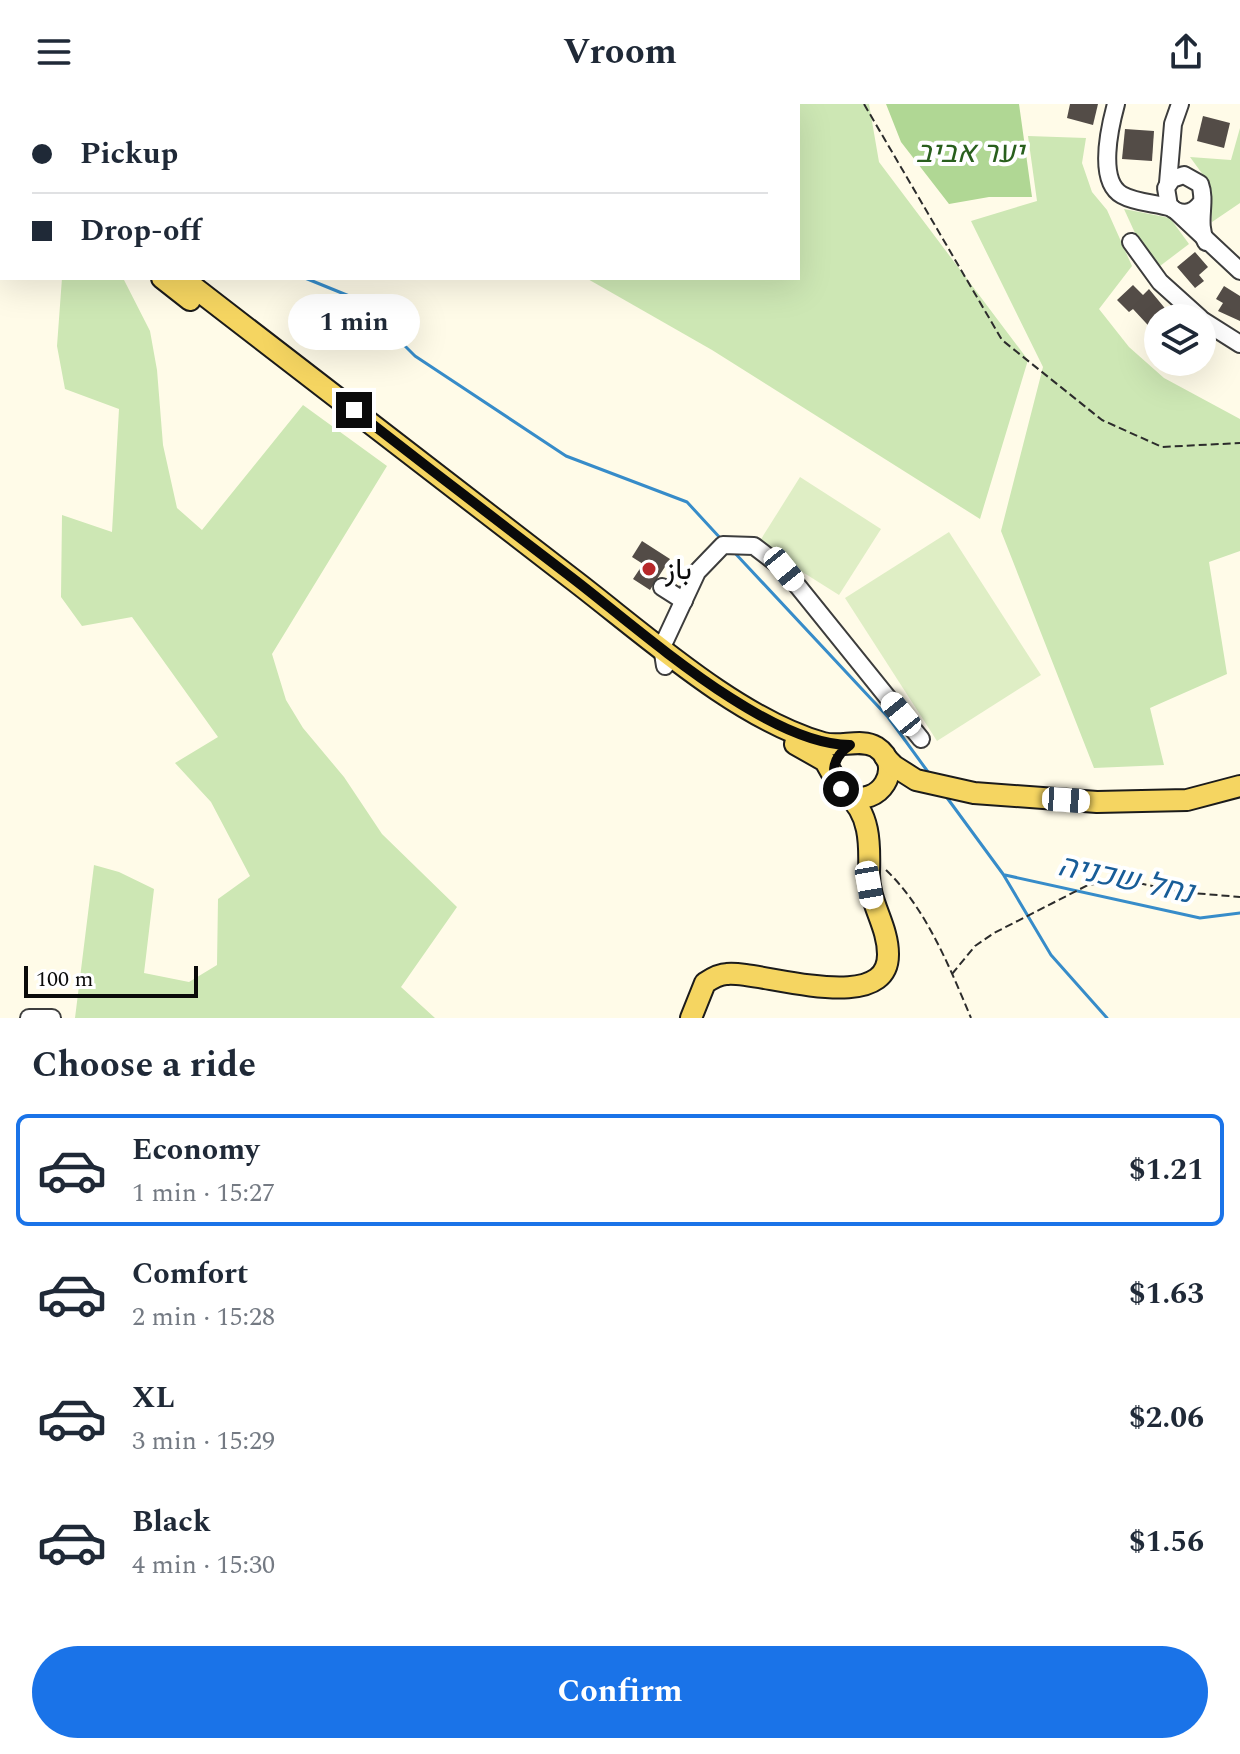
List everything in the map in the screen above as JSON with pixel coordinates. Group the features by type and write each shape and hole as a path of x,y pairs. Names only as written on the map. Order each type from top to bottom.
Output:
{"main road":[{"path":"165,280 663,656 779,725 830,745 868,744 876,747 905,774 974,793 1097,802 1187,800 1240,786"},
{"path":"185,280 735,714 825,761 838,786 857,804 868,832"},
{"path":"834,777 836,759 850,745"},
{"path":"691,1018 705,983 728,973 828,992 860,988 885,971 888,954 870,894 868,832 872,803 888,777 885,757"},
{"path":"848,795 863,798 904,783 923,781"}],"street":[{"path":"1116,104 1108,141 1108,172 1114,188 1132,199 1174,210 1192,211 1201,203"},
{"path":"1180,104 1173,124 1166,200 1206,242 1240,271"},
{"path":"1171,143 1178,161 1200,184 1201,231 1206,242"},
{"path":"1132,199 1167,186 1177,176 1190,176"},
{"path":"1131,242 1160,282 1184,304"},
{"path":"1216,329 1240,344"},
{"path":"663,656 697,572 723,545 754,546 784,569 921,739"},
{"path":"662,587 684,601"},
{"path":"29,1018 52,1018"}],"path":[{"path":"864,104 921,207 1002,340 1102,420 1162,447 1240,443"},
{"path":"870,855 899,883 952,974 971,1018"},
{"path":"952,974 975,946 994,933 1088,885 1124,880 1181,892 1240,897"}],"green space":[{"path":"800,104 869,104 879,162 1028,360 980,519 712,350 590,280 800,280"},
{"name":"יער אביב","path":"886,104 1019,104 1032,197 989,197 949,204 901,142"},
{"path":"1240,128 1240,203 1212,222 1209,183 1190,157 1231,160"},
{"path":"1028,136 1086,138 1082,163 1092,192 1107,210 1132,266 1099,309 1129,347 1144,360 1144,376 1162,376 1240,419 1240,551 1209,562 1227,674 1150,708 1164,765 1094,768 1001,531 1043,367 971,221 1037,201"},
{"path":"1124,209 1170,218 1189,244 1160,266 1135,233"},
{"path":"62,280 124,280 150,331 157,370 163,445 177,508 202,530 303,405 387,466 272,654 286,700 303,728 344,777 382,834 457,907 401,987 435,1018 75,1018 94,865 119,872 154,889 144,973 189,982 217,965 218,899 250,876 211,802 175,763 218,737 132,617 82,626 61,597 62,515 112,532 119,409 65,389 57,346"},
{"path":"800,477 881,529 839,595 758,544"},
{"path":"949,532 1041,675 937,741 845,598"}],"building":[{"path":"1070,104 1098,104 1093,125 1067,118"},
{"path":"1203,116 1230,123 1224,148 1197,141"},
{"path":"1125,129 1154,131 1152,161 1122,159"},
{"path":"1195,252 1208,267 1199,275 1204,281 1195,288 1177,267"},
{"path":"1133,285 1143,295 1149,289 1161,304 1144,304 1144,321 1133,309 1129,312 1117,300"},
{"path":"1224,286 1240,296 1240,321 1218,311 1223,303 1216,299"},
{"path":"642,541 670,559 650,590 633,579 643,564 632,557"}],"waterway":[{"path":"310,280 359,300 415,356 566,456 687,502 722,540"},
{"path":"733,551 888,717 931,776"},
{"path":"945,795 1003,874 1051,955 1107,1018"},
{"name":"נחל שכניה","path":"1005,875 1200,918 1240,913"}],"place":[{"name":"باز","path":"649,569"}],"route":[{"path":"354,410 709,682 797,734 830,745 850,745 836,759 834,768 834,777 841,789"}]}
